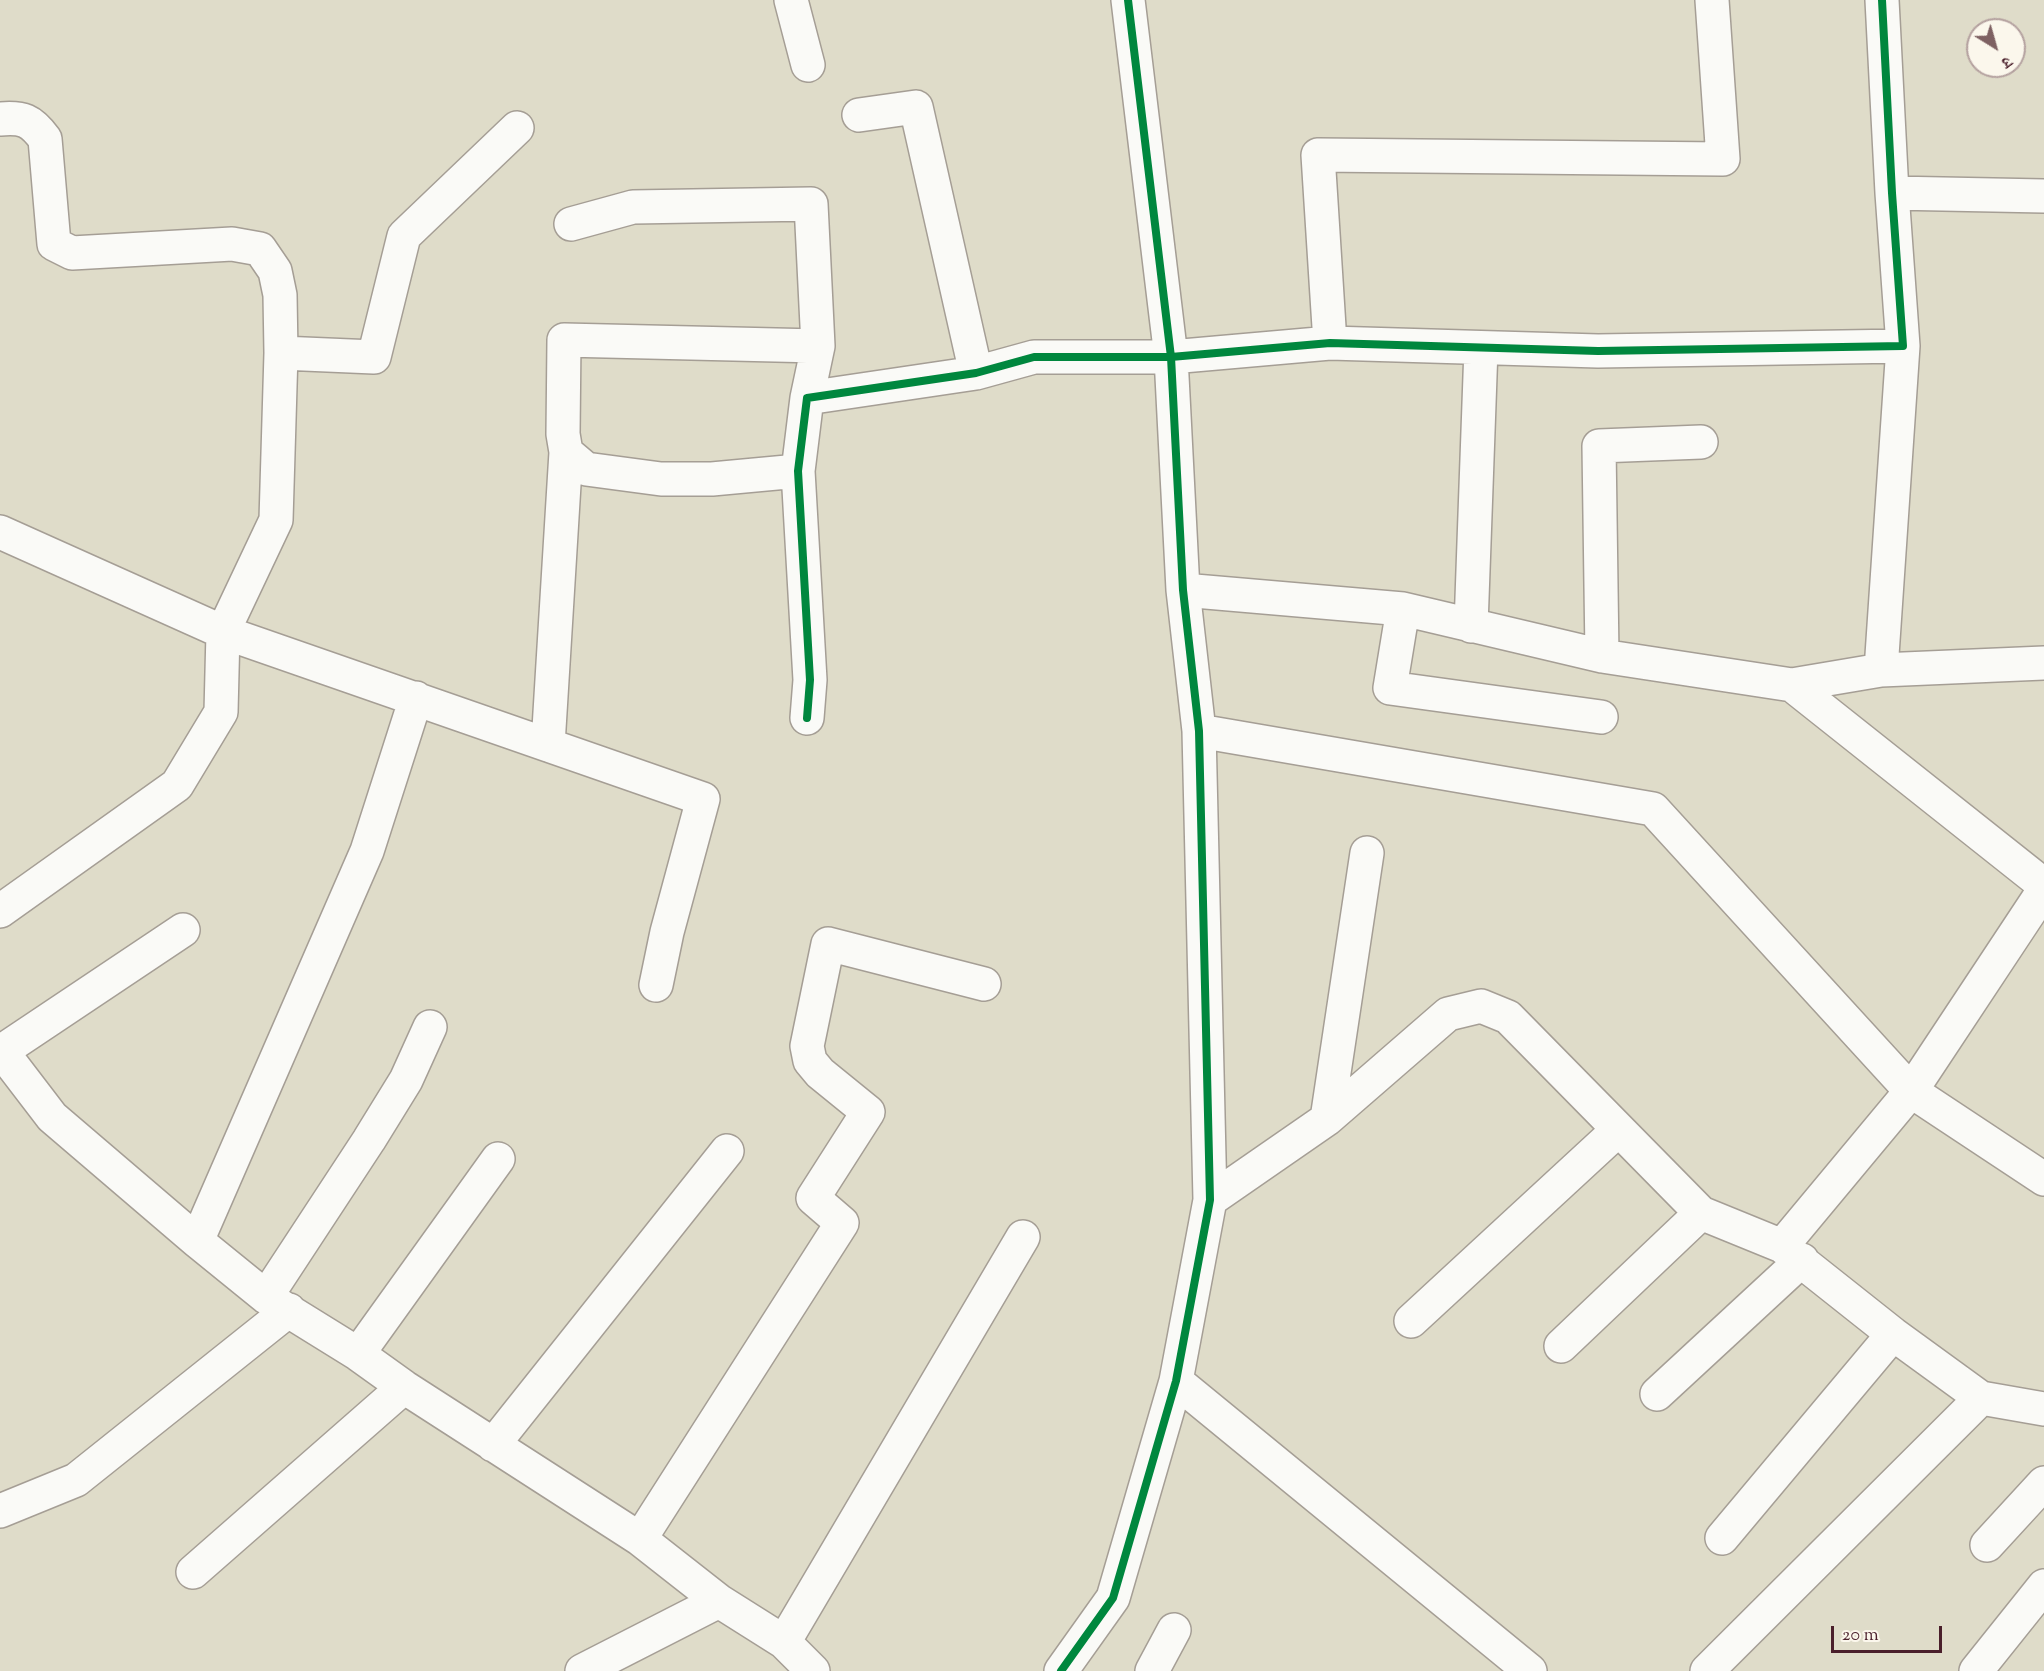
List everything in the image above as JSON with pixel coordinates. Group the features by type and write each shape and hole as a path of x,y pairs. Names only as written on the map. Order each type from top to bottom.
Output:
{"street":[{"path":"791,0 808,65"},
{"path":"1061,1671 1113,1598 1176,1381 1210,1200 1199,731 1183,590 1171,357 1128,0"},
{"path":"1330,343 1318,155 1723,159 1712,0"},
{"path":"1881,670 1903,346 1882,0"},
{"path":"859,115 916,107 976,373"},
{"path":"0,118 18,117 35,125 45,139 54,244 72,253 232,244 260,249 275,271 280,295 281,352 276,520 223,632 221,712 177,785 0,911"},
{"path":"281,352 374,357 404,236 518,128"},
{"path":"1892,193 2044,196"},
{"path":"571,224 633,207 811,204 819,346 807,398 798,471 810,680 807,718"},
{"path":"548,745 566,452 563,434 564,340 819,346"},
{"path":"807,398 976,373 1034,357 1171,357 1330,343 1598,351 1903,346"},
{"path":"1471,626 1481,348"},
{"path":"1602,657 1599,447 1701,442"},
{"path":"566,452 586,469 661,479 712,479 798,471"},
{"path":"0,532 223,632 703,799 667,932 656,985"},
{"path":"1183,590 1403,609 1602,657 1792,685 1881,670 2044,663"},
{"path":"1403,609 1390,688 1601,717"},
{"path":"1792,685 2044,885"},
{"path":"197,1241 367,851 416,698"},
{"path":"1199,731 1653,808 1911,1090 2044,1179"},
{"path":"1327,1119 1367,853"},
{"path":"1657,1394 1792,1253 1911,1090 2044,890"},
{"path":"183,930 0,1053 52,1117 197,1241 277,1303 640,1539 719,1601 784,1642 813,1671"},
{"path":"640,1539 842,1223 813,1198 868,1112 820,1073 810,1061 807,1046 828,944 984,984"},
{"path":"1210,1200 1327,1119 1448,1014 1481,1006 1508,1017 1701,1213 1792,1253 1893,1334 1981,1398 2044,1409"},
{"path":"0,1511 76,1480 277,1303 406,1080 430,1027"},
{"path":"1411,1322 1618,1130"},
{"path":"493,1445 727,1151"},
{"path":"358,1354 498,1159"},
{"path":"1561,1346 1701,1213"},
{"path":"784,1642 1023,1237"},
{"path":"1722,1538 1893,1334"},
{"path":"1176,1381 1530,1671"},
{"path":"193,1572 404,1387"},
{"path":"1707,1671 1981,1398"},
{"path":"1987,1545 2044,1483"},
{"path":"1976,1671 2044,1586"},
{"path":"582,1671 719,1601"},
{"path":"1152,1671 1174,1630"}],"cycle path":[{"path":"1061,1671 1113,1598 1176,1381 1210,1200 1199,731 1183,590 1171,357 1128,0"},
{"path":"807,718 810,680 798,471 807,398 976,373 1034,357 1171,357 1330,343 1598,351 1903,346 1882,0"}]}
